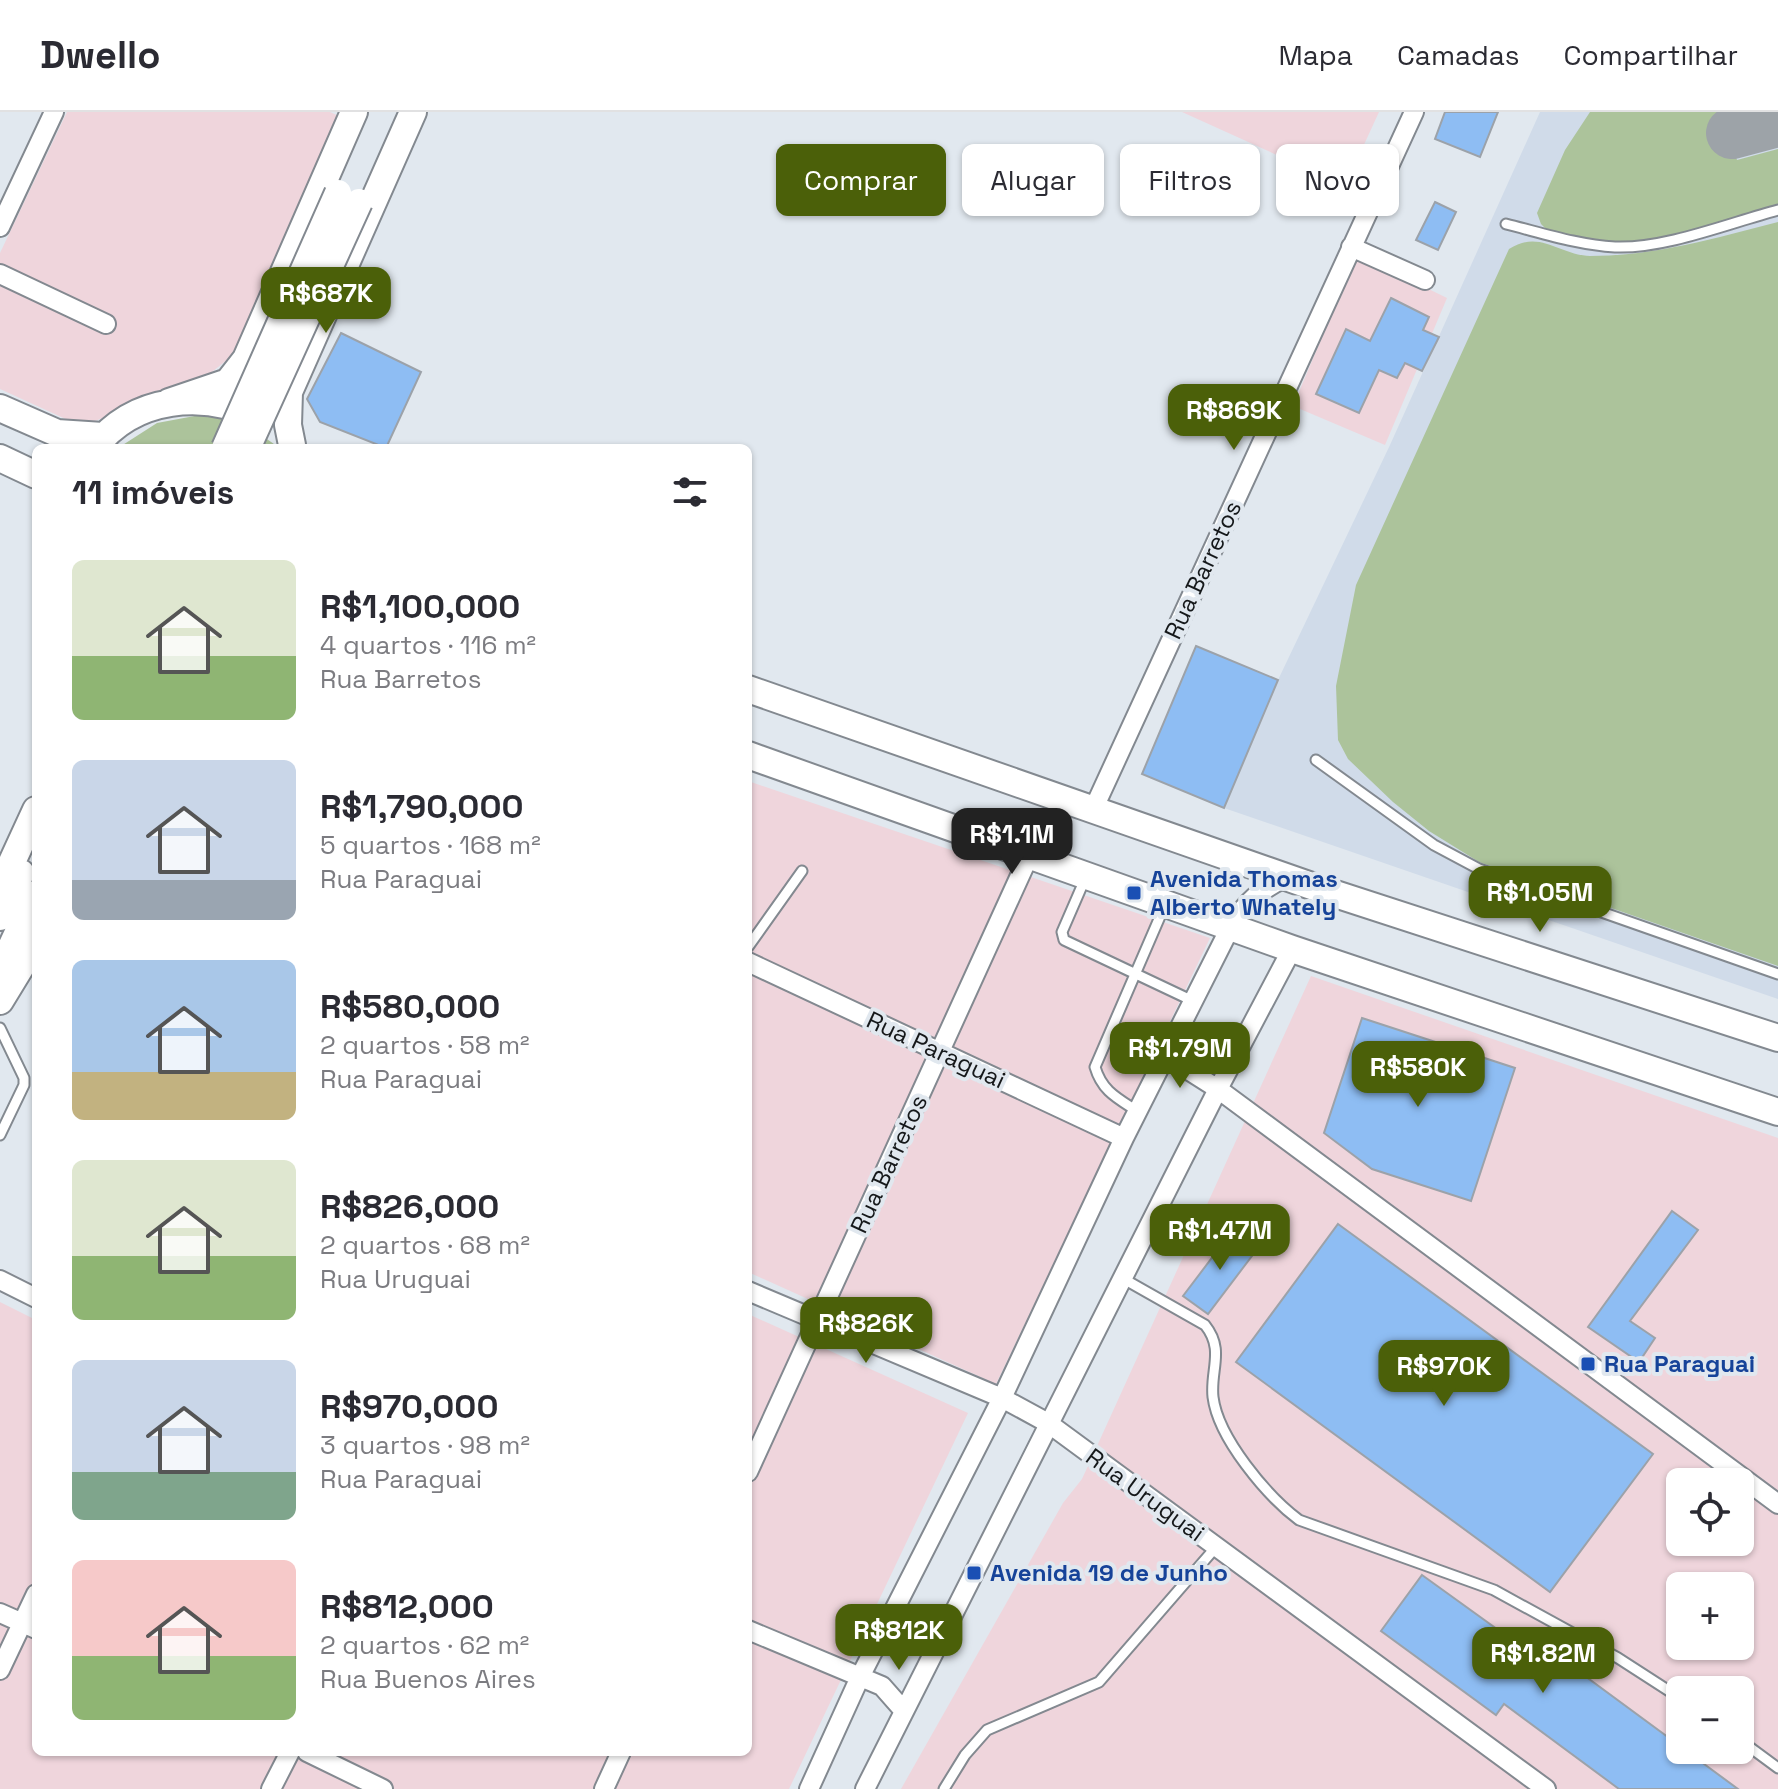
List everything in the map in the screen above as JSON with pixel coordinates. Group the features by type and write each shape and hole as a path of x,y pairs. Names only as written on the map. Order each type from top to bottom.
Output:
{"main road":[{"path":"0,408 57,433 99,442 134,414 217,389 228,382 246,359 354,112"},
{"path":"249,444 348,197 372,112"},
{"path":"227,444 348,197 400,112"},
{"path":"293,444 289,392 413,112"},
{"path":"169,402 203,400 237,407 267,422 291,444"},
{"path":"0,458 32,473"},
{"path":"752,690 1287,877 1778,1038"},
{"path":"752,756 1230,928 1778,1112"},
{"path":"0,888 32,819"},
{"path":"0,917 32,849"},
{"path":"0,971 32,903"},
{"path":"0,1001 32,956"},
{"path":"1685,1081 1778,1094"}],"street":[{"path":"0,227 54,112"},
{"name":"Rua Barretos","path":"1093,810 1414,112"},
{"path":"1351,247 1425,280"},
{"path":"0,274 106,324"},
{"name":"Rua Barretos","path":"752,1463 1029,856"},
{"path":"809,1789 860,1677 1002,1398 1137,1111 1230,928 1240,910 1260,890 1287,877"},
{"path":"865,1789 1048,1423 1292,949"},
{"name":"Rua Paraguai","path":"752,964 1124,1138"},
{"path":"1166,1056 1218,1089 1778,1504"},
{"path":"0,1280 32,1296"},
{"name":"Rua Uruguai","path":"752,1293 815,1322 1002,1398 1048,1423 1546,1789"},
{"path":"0,1613 29,1626 0,1670"},
{"path":"752,1632 882,1686 904,1711"},
{"path":"271,1789 288,1756"},
{"path":"315,1756 383,1789"},
{"path":"604,1789 619,1756"}],"lane":[{"path":"1506,224 1585,244 1618,247 1653,243 1778,210"},
{"path":"1316,760 1434,845 1479,869 1778,974"},
{"path":"752,941 802,871"},
{"path":"1087,876 1062,932 1064,940 1193,1001"},
{"path":"1137,1111 1109,1093 1099,1080 1095,1067 1165,904"},
{"path":"0,1028 21,1068 24,1085 0,1135"},
{"path":"1122,1278 1205,1325 1213,1335 1218,1349 1213,1398 1225,1430 1257,1478 1287,1511 1299,1520 1494,1590 1618,1658 1666,1689"},
{"path":"944,1789 965,1755 987,1730 1083,1690 1106,1675 1216,1547"},
{"path":"1754,1750 1778,1768"}],"shaded area":[{"path":"67,112 330,112 343,118 233,355 197,384 81,426 0,389 0,253"},
{"path":"1182,112 1379,112 1364,144 1276,144 1276,155 1260,147 1260,144 1252,144"},
{"path":"1540,112 1778,112 1778,999 1224,808 1278,680 1390,445"},
{"path":"1357,254 1447,298 1385,445 1293,406"},
{"path":"752,782 1210,938 996,1384 752,1274"},
{"path":"1311,976 1778,1138 1778,1789 901,1789 1063,1503 1082,1479"},
{"path":"0,1302 32,1318 32,1756 752,1756 752,1316 968,1413 789,1789 0,1789"}],"green space":[{"path":"1590,112 1723,112 1737,160 1778,149 1778,210 1653,243 1618,247 1552,235 1541,224 1537,213 1565,150"},
{"path":"1778,222 1778,966 1479,862 1429,831 1348,759 1338,740 1336,686 1356,585 1509,249 1520,244 1540,242 1579,255 1638,253"},
{"path":"200,415 242,426 273,444 124,444 157,423"}],"building":[{"path":"1445,112 1498,112 1480,157 1435,139"},
{"path":"1435,202 1456,212 1438,250 1416,240"},
{"path":"1391,298 1429,317 1423,330 1439,337 1422,371 1405,363 1397,378 1379,370 1359,413 1316,394 1346,329 1370,341"},
{"path":"341,333 421,372 388,444 376,444 320,422 307,399"},
{"path":"1196,646 1278,680 1224,808 1142,774"},
{"path":"1362,1018 1515,1068 1471,1201 1372,1169 1324,1133"},
{"path":"1672,1211 1698,1230 1630,1321 1655,1338 1639,1362 1588,1327"},
{"path":"1338,1224 1653,1454 1550,1592 1236,1362"},
{"path":"1233,1230 1258,1248 1208,1314 1183,1296"},
{"path":"1422,1575 1551,1668 1559,1657 1666,1736 1666,1764 1704,1764 1738,1789 1619,1789 1504,1704 1496,1715 1381,1631"}],"taxiway":[{"path":"1732,133 1778,121"}],"place":[{"name":"Avenida Thomas Alberto Whately","path":"1134,893"},
{"name":"Rua Paraguai","path":"1588,1364"},
{"name":"Avenida 19 de Junho","path":"974,1573"}]}
